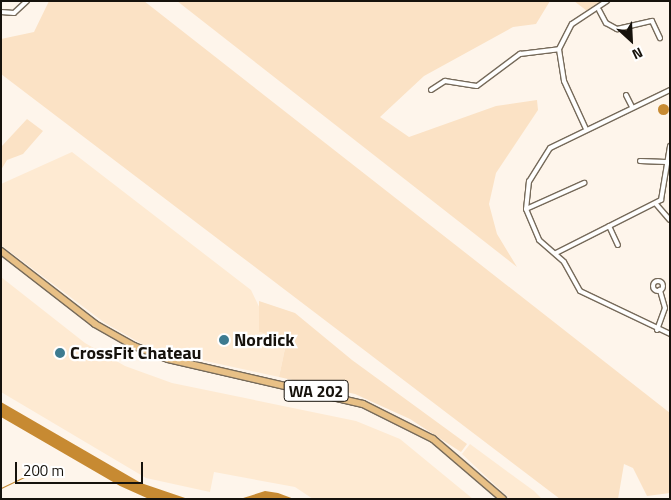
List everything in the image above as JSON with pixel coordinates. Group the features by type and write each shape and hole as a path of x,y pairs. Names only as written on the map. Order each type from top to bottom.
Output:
{"main road":[{"name":"WA 202","path":"1,251 84,316 134,346 168,359 363,404 433,440 503,499"}],"street":[{"path":"1,12 20,10 27,1"},
{"path":"586,128 560,70 559,49 572,24 599,10 607,1"},
{"path":"599,10 606,23 617,29 652,21 660,38"},
{"path":"432,90 444,82 477,86 520,54 559,49"},
{"path":"670,90 558,142 535,167 526,209 539,240 556,253 580,291 657,330 670,334"},
{"path":"626,95 632,107"},
{"path":"556,253 656,204 665,194 666,162 670,146"},
{"path":"640,161 666,162"},
{"path":"526,209 584,183"},
{"path":"656,204 670,220"},
{"path":"609,226 618,245"},
{"path":"657,330 665,308 660,290"}],"shaded area":[{"path":"49,1 144,1 670,413 670,493 647,496 633,468 624,464 618,499 560,499 1,74 1,39 34,32"},
{"path":"177,1 550,1 536,24 513,27 424,76 380,117 409,137 496,106 537,100 538,110 496,173 489,204 497,234 517,267"},
{"path":"574,1 604,1 587,11"},
{"path":"663,103 669,109 663,115 657,109"},
{"path":"27,119 43,131 23,154 7,160 1,170 1,147"},
{"path":"72,152 251,290 262,313 259,332 287,339 279,377 151,349 105,323 1,245 1,184"},
{"path":"1,277 85,343 125,366 172,383 356,421 400,439 473,499 313,499 295,487 214,472 210,492 146,478 1,392"},
{"path":"259,301 295,313 352,360 467,444 461,452 410,419 355,394 279,377 287,339 259,332"},
{"path":"1,402 141,483 188,499 149,499 120,486 1,417"},
{"path":"470,444 534,491 542,499 510,499 462,454"},
{"path":"265,491 278,493 294,499 240,499"}],"waterway":[{"path":"1,488 43,468"}],"place":[{"name":"Nordick","path":"224,340"},
{"name":"CrossFit Chateau","path":"60,353"}]}
